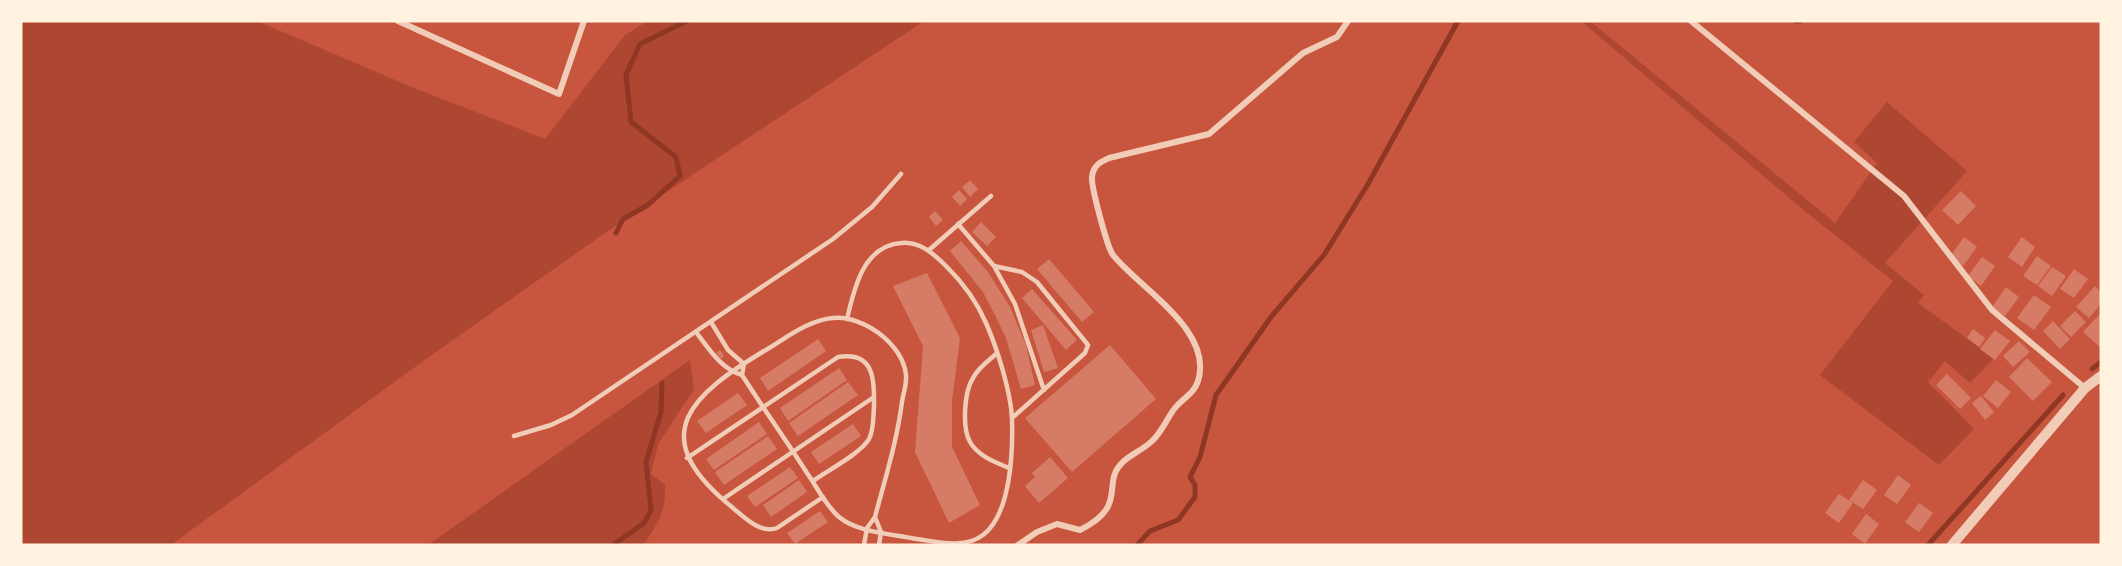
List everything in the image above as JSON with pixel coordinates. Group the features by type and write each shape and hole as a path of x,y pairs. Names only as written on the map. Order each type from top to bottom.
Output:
{"street":[{"path":"399,21 559,94 584,21"},
{"path":"1018,545 1037,532 1058,524 1080,530 1095,523 1113,498 1113,478 1118,466 1154,439 1176,407 1194,391 1199,378 1198,348 1172,310 1113,254 1106,239 1093,188 1092,176 1097,164 1109,158 1209,134 1303,53 1337,37 1348,21"},
{"path":"1691,21 1904,196 1992,310 2085,388"},
{"path":"1952,545 2085,388 2101,376"}],"lane":[{"path":"514,436 551,425 572,415 711,322 846,230 872,207 901,174"},
{"path":"929,250 991,196"},
{"path":"958,224 994,266 1015,304 1027,333 1044,390"},
{"path":"696,332 716,358 732,372 742,375 823,497 840,518 881,532 948,544 976,539 997,519 1008,485 1012,418 986,322 976,303 953,272 929,250 914,243 895,243 871,258 859,276 847,319"},
{"path":"994,266 1022,272 1037,282 1088,345 1086,353 1012,418"},
{"path":"823,497 771,530 759,527 723,499 697,474 687,458 684,443 688,414 705,391 744,364 807,326 834,318 847,319 882,336 898,355 906,375 900,422 875,517 867,528 864,545"},
{"path":"711,322 728,350 744,364"},
{"path":"996,354 970,382 966,430 969,441 981,454 1009,468"},
{"path":"687,458 838,357 846,355 860,359 872,372 873,421 869,440 813,481"},
{"path":"742,375 744,364"},
{"path":"723,499 874,397"},
{"path":"875,517 881,532 879,545"}],"shaded area":[{"path":"21,21 257,21 414,88 545,139 625,35 648,21 924,21 602,235 419,364 171,545 21,545"},
{"path":"1581,21 1590,21 1835,223 1877,163 1854,142 1887,102 1967,171 1885,263 1924,295 1918,303 1994,358 1970,383 1945,361 1928,382 1974,429 1939,465 1820,375 1893,281 1806,212"},
{"path":"690,360 694,389 658,444 651,474 665,485 663,510 643,545 428,545"}],"building":[{"path":"970,180 978,189 970,197 962,187"},
{"path":"959,190 967,199 960,206 952,197"},
{"path":"1961,191 1976,206 1958,225 1942,210"},
{"path":"935,211 943,220 936,226 929,217"},
{"path":"981,222 996,237 987,246 972,232"},
{"path":"1964,237 1977,247 1963,266 1950,257"},
{"path":"2022,237 2035,247 2022,267 2008,257"},
{"path":"961,241 988,272 1010,307 1026,345 1035,385 1021,389 1006,338 995,315 983,292 950,251"},
{"path":"2037,256 2051,266 2037,285 2023,276"},
{"path":"1982,257 1995,266 1981,286 1968,276"},
{"path":"1049,259 1094,312 1082,322 1037,269"},
{"path":"2052,267 2066,276 2052,296 2038,286"},
{"path":"2074,269 2088,279 2074,298 2060,289"},
{"path":"927,273 960,338 952,401 952,447 980,505 949,523 915,452 923,346 893,286"},
{"path":"2095,286 2101,292 2101,304 2089,318 2076,307"},
{"path":"2006,287 2019,297 2005,316 1992,307"},
{"path":"1032,289 1077,340 1066,350 1022,298"},
{"path":"2034,295 2051,307 2034,330 2017,318"},
{"path":"2075,311 2086,322 2071,337 2060,326"},
{"path":"2101,313 2101,348 2083,332"},
{"path":"2053,321 2070,339 2060,349 2043,331"},
{"path":"1043,325 1058,368 1044,372 1031,330"},
{"path":"1973,329 1985,338 1979,347 1967,338"},
{"path":"1995,330 2010,341 1995,360 1980,349"},
{"path":"818,339 826,351 768,391 760,378"},
{"path":"2019,341 2030,352 2013,367 2003,356"},
{"path":"1110,345 1156,399 1072,472 1025,418"},
{"path":"720,350 724,356 721,359 716,353"},
{"path":"2027,358 2052,382 2033,401 2009,377"},
{"path":"839,368 847,380 788,421 780,408"},
{"path":"1947,374 1971,398 1960,409 1936,385"},
{"path":"1996,380 2011,392 1998,408 1983,396"},
{"path":"848,382 858,395 798,436 789,423"},
{"path":"738,393 747,405 706,433 697,421"},
{"path":"1981,396 1994,412 1985,420 1972,403"},
{"path":"759,422 767,434 714,470 706,459"},
{"path":"853,424 861,436 819,464 811,452"},
{"path":"768,436 777,449 724,485 715,472"},
{"path":"1050,457 1068,478 1039,503 1025,486 1035,477 1032,473"},
{"path":"790,467 798,478 755,507 747,496"},
{"path":"1898,475 1911,485 1897,504 1884,495"},
{"path":"799,480 807,492 771,517 763,505"},
{"path":"1863,480 1877,490 1863,509 1849,500"},
{"path":"1839,494 1853,503 1839,523 1825,513"},
{"path":"1919,503 1933,513 1919,532 1905,522"},
{"path":"820,511 828,522 795,544 787,533"},
{"path":"1866,514 1879,524 1865,544 1852,534"}],"waterway":[{"path":"616,233 623,219 648,205 680,176 676,157 631,122 626,75 640,44 687,21"},
{"path":"1137,545 1150,531 1178,520 1195,497 1195,485 1190,477 1200,457 1216,395 1271,317 1324,255 1368,184 1458,21"},
{"path":"1795,21 1800,21"},
{"path":"2092,369 2101,362"},
{"path":"613,545 644,523 651,510 646,462 661,412 662,383"},
{"path":"1928,545 2063,395"}]}
